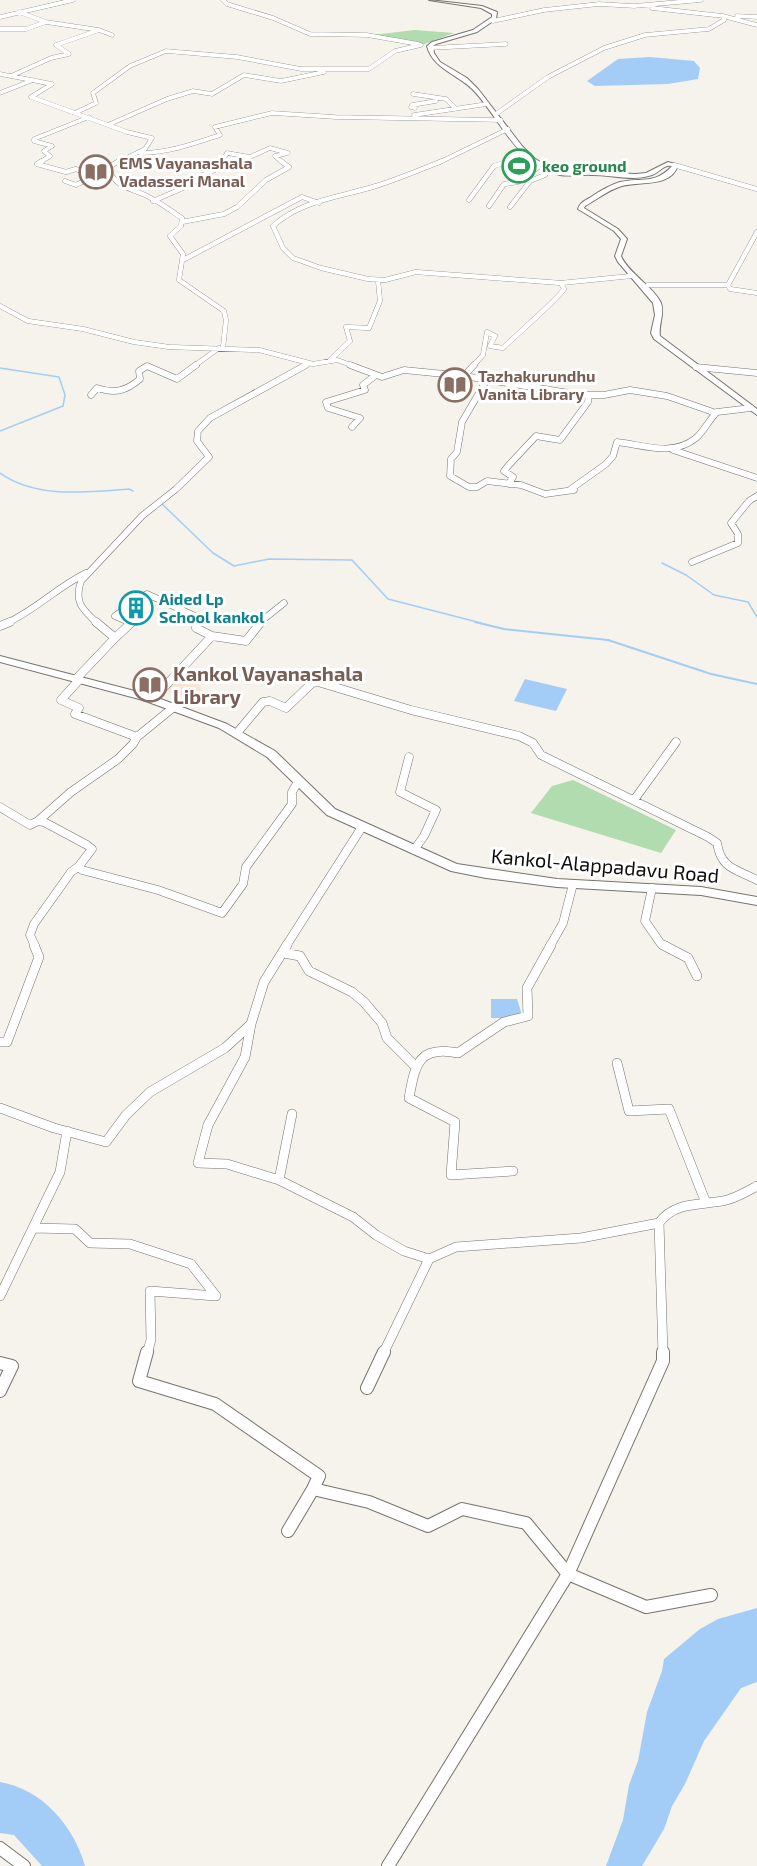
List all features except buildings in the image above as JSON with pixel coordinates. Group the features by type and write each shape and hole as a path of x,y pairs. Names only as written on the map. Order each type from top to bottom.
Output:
{"main road":[{"path":"430,0 488,8 495,13 493,21 475,31 447,38 430,47 436,62 463,78 501,120 527,155 541,165 567,173 633,176 651,173 664,163 676,166 661,180 618,185 581,207 585,212 616,230 624,239 618,256 631,276 657,303 659,315 655,333 657,337 754,410"},
{"name":"Kankol-Alappadavu Road","path":"0,659 153,699 237,733 271,754 331,812 455,867 486,874 573,884 701,891 757,901"}],"street":[{"path":"42,0 51,5"},
{"path":"0,17 70,0"},
{"path":"223,0 227,4 273,18 310,34 367,35 430,47 494,47 506,44"},
{"path":"634,6 700,1 706,5"},
{"path":"493,21 566,7 608,4 723,16 757,17"},
{"path":"713,10 723,16 757,25"},
{"path":"19,12 46,22 99,30 112,35"},
{"path":"495,114 552,74 611,46 654,34 705,31 720,26 724,20 723,16"},
{"path":"0,29 26,29 46,22"},
{"path":"11,76 51,58 69,54 56,45 99,30"},
{"path":"77,112 96,103 93,93 130,66 166,51 237,57 301,69 369,69 395,51 421,45"},
{"path":"110,124 167,99 193,91 212,94 244,75 281,81 341,69"},
{"path":"0,74 52,86 31,97 152,138 149,145 140,153 107,166 108,169 94,177 76,185 65,181"},
{"path":"0,93 34,80"},
{"path":"413,94 446,99 455,108"},
{"path":"415,108 411,107 412,105 446,99"},
{"path":"376,118 487,104"},
{"path":"140,153 156,154 189,145 220,135 215,127 272,113 376,118 501,120"},
{"path":"89,117 67,124 34,141 52,146 44,151 50,156 37,164 66,172 76,169 94,177"},
{"path":"508,129 480,146 375,186 293,212 277,221 273,226 283,248 302,262 378,280 416,272 561,283 631,276"},
{"path":"153,201 197,182 193,179 222,167 221,161 227,153 250,157 270,148 288,153 275,156 289,167 266,180 237,207 224,214 182,222"},
{"path":"469,200 494,166 527,155"},
{"path":"489,206 504,184 518,182 541,165"},
{"path":"674,165 757,189"},
{"path":"91,395 97,388 110,393 125,391 140,379 139,371 147,366 159,369 161,374 177,379 221,348 226,320 224,311 179,280 183,260 182,251 170,236 181,226 182,218 122,187 115,182 108,169"},
{"path":"510,207 528,182 545,175 545,171 549,169"},
{"path":"183,260 302,197 319,203"},
{"path":"728,285 738,262 757,232"},
{"path":"330,360 350,341 346,327 369,328 380,301 378,280"},
{"path":"464,376 483,355 487,332 495,336 490,346 503,348 545,307 562,294 564,289 561,283"},
{"path":"648,285 728,285"},
{"path":"728,285 730,290 757,293"},
{"path":"0,306 28,321 83,329 134,342 169,347 259,350 308,363 330,360 346,363 376,375 389,376 404,370 464,376 589,395 621,390 652,393 716,413 754,410"},
{"path":"115,638 102,628 80,604 77,595 81,581 142,516 176,489 209,458 197,441 198,431 210,418 277,383 308,363"},
{"path":"696,367 757,373"},
{"path":"352,427 360,418 328,408 326,402 365,390 363,386 376,375"},
{"path":"486,381 462,422 457,452 451,459 450,476 469,487 477,487 487,481 531,488 545,495 574,490 592,474 606,466 618,442 674,450 757,478"},
{"path":"508,484 513,477 504,471 508,466 536,436 560,440 588,402 589,395"},
{"path":"674,450 693,440 706,428 716,413"},
{"path":"564,489 574,490"},
{"path":"692,562 738,543 738,534 731,523 749,501 757,496"},
{"path":"0,626 29,613 66,582 92,570"},
{"path":"136,737 75,714 79,708 61,700 131,623 115,616 147,594 197,617 196,628 212,636 246,641 260,622 284,603"},
{"path":"153,699 212,636"},
{"path":"237,733 263,702 270,701 286,708 312,683 318,682 411,710 519,736 533,743 541,755 708,837 717,843 719,857 725,864 757,880"},
{"path":"0,807 30,825 38,821 71,792 127,751 135,743 136,737 175,706"},
{"path":"634,800 676,742"},
{"path":"409,757 400,792 436,810 414,850"},
{"path":"79,866 90,873 152,888 222,913 243,884 246,867 292,804 292,792 299,780"},
{"path":"0,1042 7,1042 39,957 30,935 34,924 71,872 79,866 92,849 44,822 38,821"},
{"path":"362,827 264,982 251,1024 245,1057 208,1125 198,1163 227,1164 279,1180 353,1217 376,1235 404,1251 429,1259"},
{"path":"513,1171 451,1175 455,1122 409,1098 415,1066 429,1053 443,1050 458,1053 479,1041 490,1029 504,1022 528,1016 527,988 563,923 573,884"},
{"path":"652,888 645,921 661,944 688,958 697,976"},
{"path":"284,953 300,956 309,971 352,992 382,1023 387,1038 415,1066"},
{"path":"0,1108 106,1142 126,1115 150,1092 225,1048 251,1024"},
{"path":"617,1063 629,1112 669,1109 706,1203"},
{"path":"279,1180 292,1114"},
{"path":"0,1296 60,1172 67,1131"},
{"path":"388,1866 568,1574 663,1361 659,1223 662,1217 678,1207 730,1200 757,1186"},
{"path":"367,1388 429,1259 456,1247 581,1238 659,1223"},
{"path":"34,1228 75,1228 90,1243 130,1244 191,1264 216,1296 150,1291 151,1340 139,1381 215,1404 319,1476 288,1531"},
{"path":"0,1363 12,1366 0,1391"},
{"path":"313,1489 369,1502 428,1526 462,1509 526,1523 568,1574 646,1607 711,1595"},
{"path":"0,1848 24,1866"}],"shaded area":[{"path":"187,677 196,679 203,693 190,698 164,690 172,681"}],"green space":[{"path":"415,30 454,33 422,45 372,35"},
{"path":"573,780 676,830 661,853 531,813 552,786"}],"water":[{"path":"650,57 694,61 700,68 698,79 668,84 595,86 587,81 618,59"},
{"path":"525,679 567,689 556,711 514,701"},
{"path":"491,999 517,999 523,1018 491,1018"},
{"path":"757,1608 757,1682 741,1688 704,1741 685,1784 672,1806 664,1829 642,1866 606,1866 623,1820 629,1785 638,1761 647,1712 664,1659 700,1629 718,1619"},
{"path":"0,1782 29,1792 54,1812 73,1837 85,1866 42,1866 14,1835 0,1833"}],"waterway":[{"path":"0,368 59,377 65,395 63,406 0,431"},
{"path":"0,473 30,487 46,490 79,492 129,489 133,491"},
{"path":"162,504 213,553 234,566 269,559 352,560 388,599 481,623"},
{"path":"662,563 686,575 714,595 748,602 757,617"},
{"path":"475,622 504,629 608,640 711,674 757,684"}],"place":[{"name":"keo ground","path":"519,166"},
{"name":"EMS Vayanashala Vadasseri Manal","path":"96,172"},
{"name":"Tazhakurundhu Vanita Library","path":"455,385"},
{"name":"Aided Lp School kankol","path":"136,608"},
{"name":"Kankol Vayanashala Library","path":"150,685"}]}
